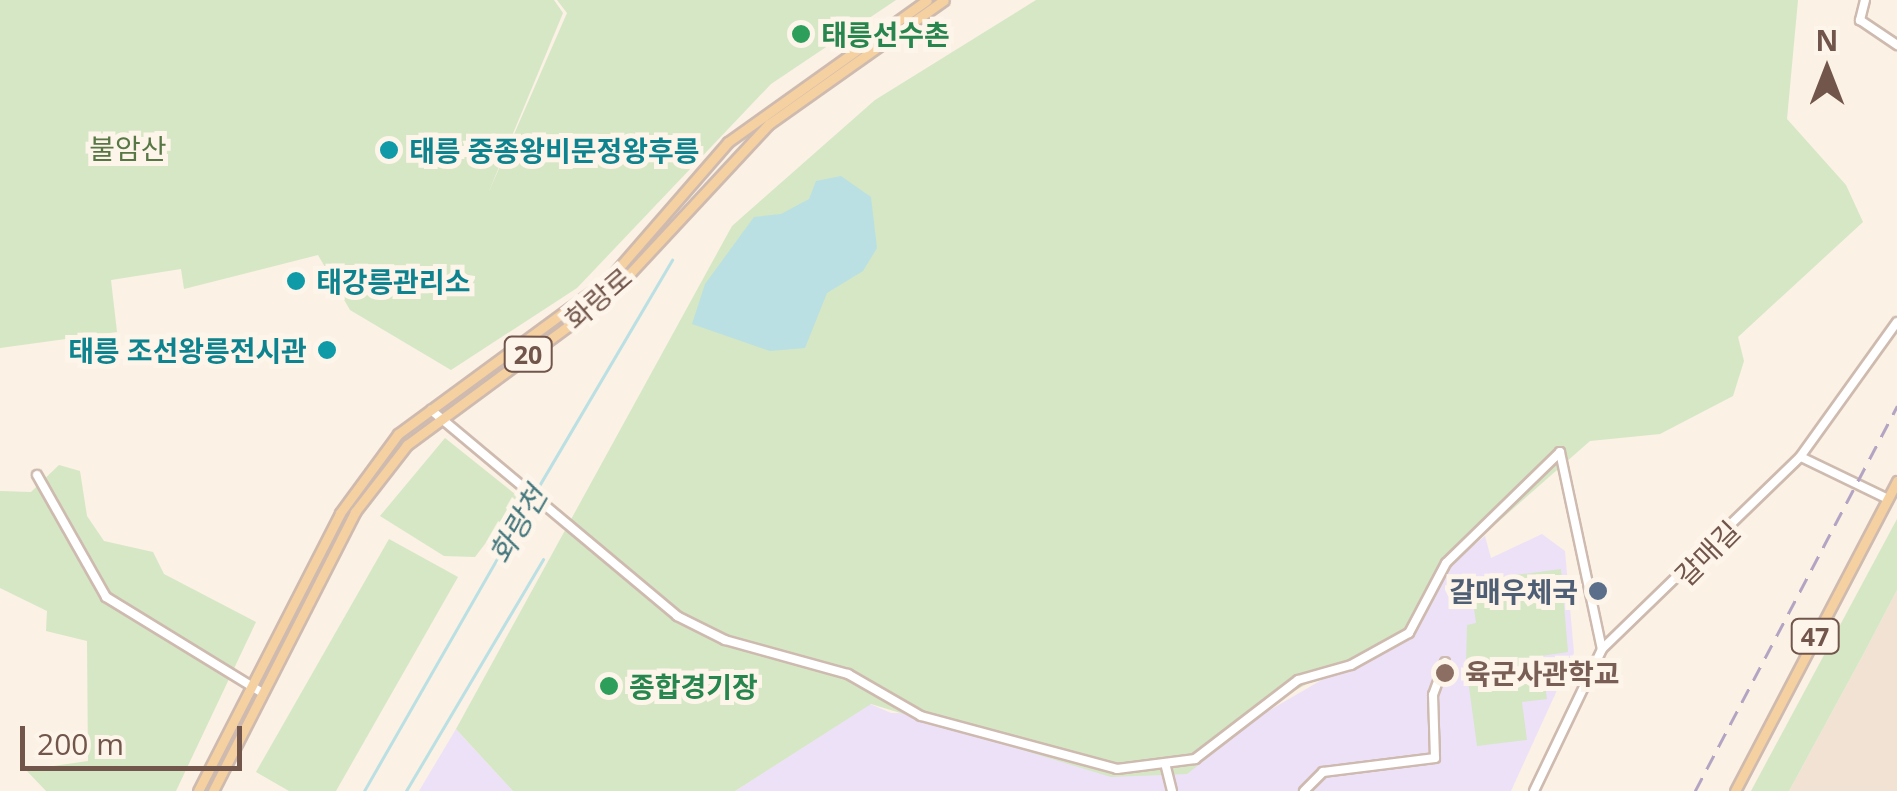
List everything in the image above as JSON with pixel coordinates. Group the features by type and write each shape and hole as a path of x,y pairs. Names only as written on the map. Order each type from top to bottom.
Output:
{"main road":[{"name":"화랑로","path":"213,791 260,692 355,512 435,414 609,279 728,142 927,0"},
{"name":"화랑로","path":"198,791 248,686 340,513 398,434 435,414 608,297 769,124 944,0"},
{"name":"47","path":"1735,791 1897,481"}],"street":[{"path":"1865,0 1860,20 1897,45"},
{"name":"갈매길","path":"1534,791 1602,649 1800,457 1897,322"},
{"path":"435,414 676,616 725,640 814,660 921,716 1117,769 1166,767 1248,724 1298,680 1351,665 1408,633 1446,563 1560,452 1602,649"},
{"path":"1801,457 1888,499"},
{"path":"37,475 106,597 260,692"},
{"path":"1304,791 1324,772 1435,758 1433,695 1445,662"},
{"path":"1166,767 1172,791"}],"shaded area":[{"name":"육군사관학교","path":"1542,534 1565,551 1574,653 1511,791 735,791 870,704 891,713 1258,717 1404,632 1431,581 1485,536 1491,558"},
{"path":"1897,590 1897,791 1789,791 1864,653"},
{"path":"456,729 513,791 419,791"}],"green space":[{"name":"불암산","path":"0,0 554,0 563,13 487,196 567,13 557,0 896,0 771,84 577,288 451,370 350,310 318,255 184,289 181,269 111,280 117,332 0,348"},
{"path":"1036,0 1798,0 1787,119 1846,185 1863,222 1738,337 1744,361 1733,396 1660,434 1590,441 1431,581 1404,632 1292,692 1187,774 1111,777 871,704 735,791 513,791 456,729 732,226 875,100"},
{"path":"445,438 520,498 475,557 444,556 380,516"},
{"path":"59,465 80,471 87,516 104,541 153,552 164,574 256,622 176,791 46,791 26,770 88,761 87,641 46,631 47,611 0,588 0,491 31,492"},
{"path":"1897,519 1897,590 1864,653 1789,791 1751,791"},
{"path":"389,539 458,577 336,791 289,791 256,772"},
{"path":"1561,569 1568,652 1541,656 1547,699 1522,702 1527,740 1477,746 1466,665 1467,625 1476,623 1470,581"}],"water":[{"path":"841,176 871,197 877,248 863,271 827,293 805,348 770,351 692,324 705,284 754,217 781,214 809,199 816,181"}],"waterway":[{"name":"화랑천","path":"536,491 672,260"},
{"name":"화랑천","path":"364,791 532,498"},
{"path":"406,791 543,559"}],"railway":[{"path":"1695,791 1897,406"}],"place":[{"name":"태릉선수촌","path":"801,34"},
{"name":"태릉 중종왕비문정왕후릉","path":"389,150"},
{"name":"태강릉관리소","path":"296,281"},
{"name":"태릉 조선왕릉전시관","path":"327,350"},
{"name":"갈매우체국","path":"1598,591"},
{"name":"육군사관학교","path":"1445,673"},
{"name":"종합경기장","path":"609,686"}]}
